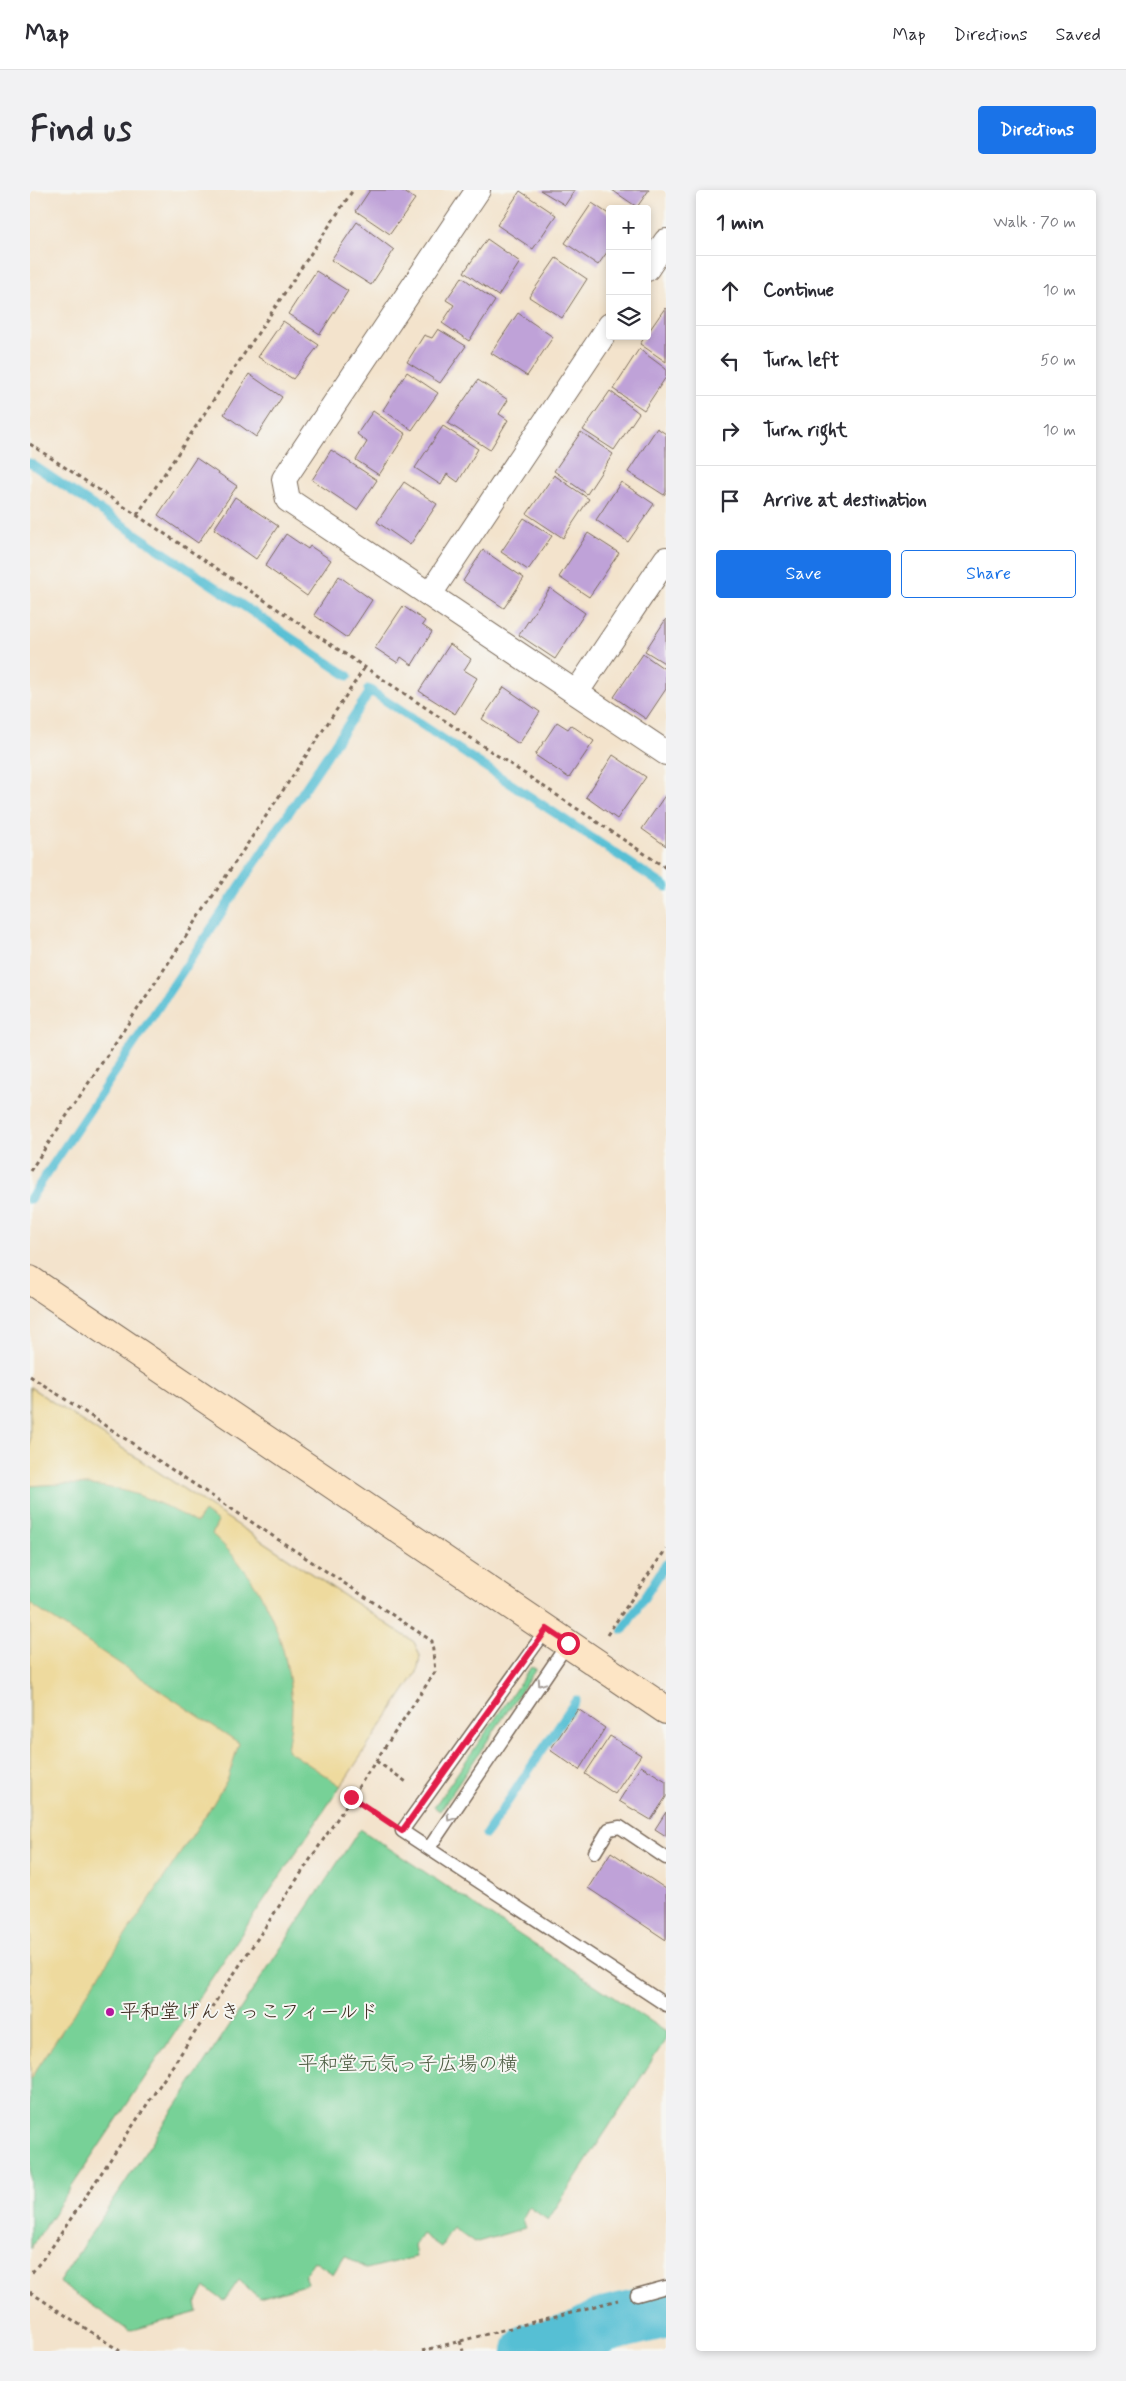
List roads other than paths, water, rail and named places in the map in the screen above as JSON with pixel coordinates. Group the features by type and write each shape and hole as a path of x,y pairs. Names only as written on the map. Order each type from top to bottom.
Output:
{"street":[{"path":"478,190 284,478 288,500 666,753"},
{"path":"651,263 666,241"},
{"path":"430,594 606,331"},
{"path":"576,693 666,559"},
{"path":"30,1280 666,1710"}],"lane":[{"path":"557,1636 402,1831 666,2005"},
{"path":"429,1848 557,1636"},
{"path":"595,1852 609,1829 620,1827 666,1858"},
{"path":"638,2295 666,2287"}],"waterway":[{"path":"30,463 348,676"},
{"path":"368,689 666,887"},
{"path":"30,1199 371,690"},
{"path":"623,1630 666,1564"},
{"path":"486,1834 576,1700"},
{"path":"531,2351 576,2340 604,2325 666,2310"}],"place":[{"name":"平和堂げんきっこフィールド","path":"110,2012"}],"park label":[{"name":"平和堂元気っ子広場の横","path":"408,2064"}]}
